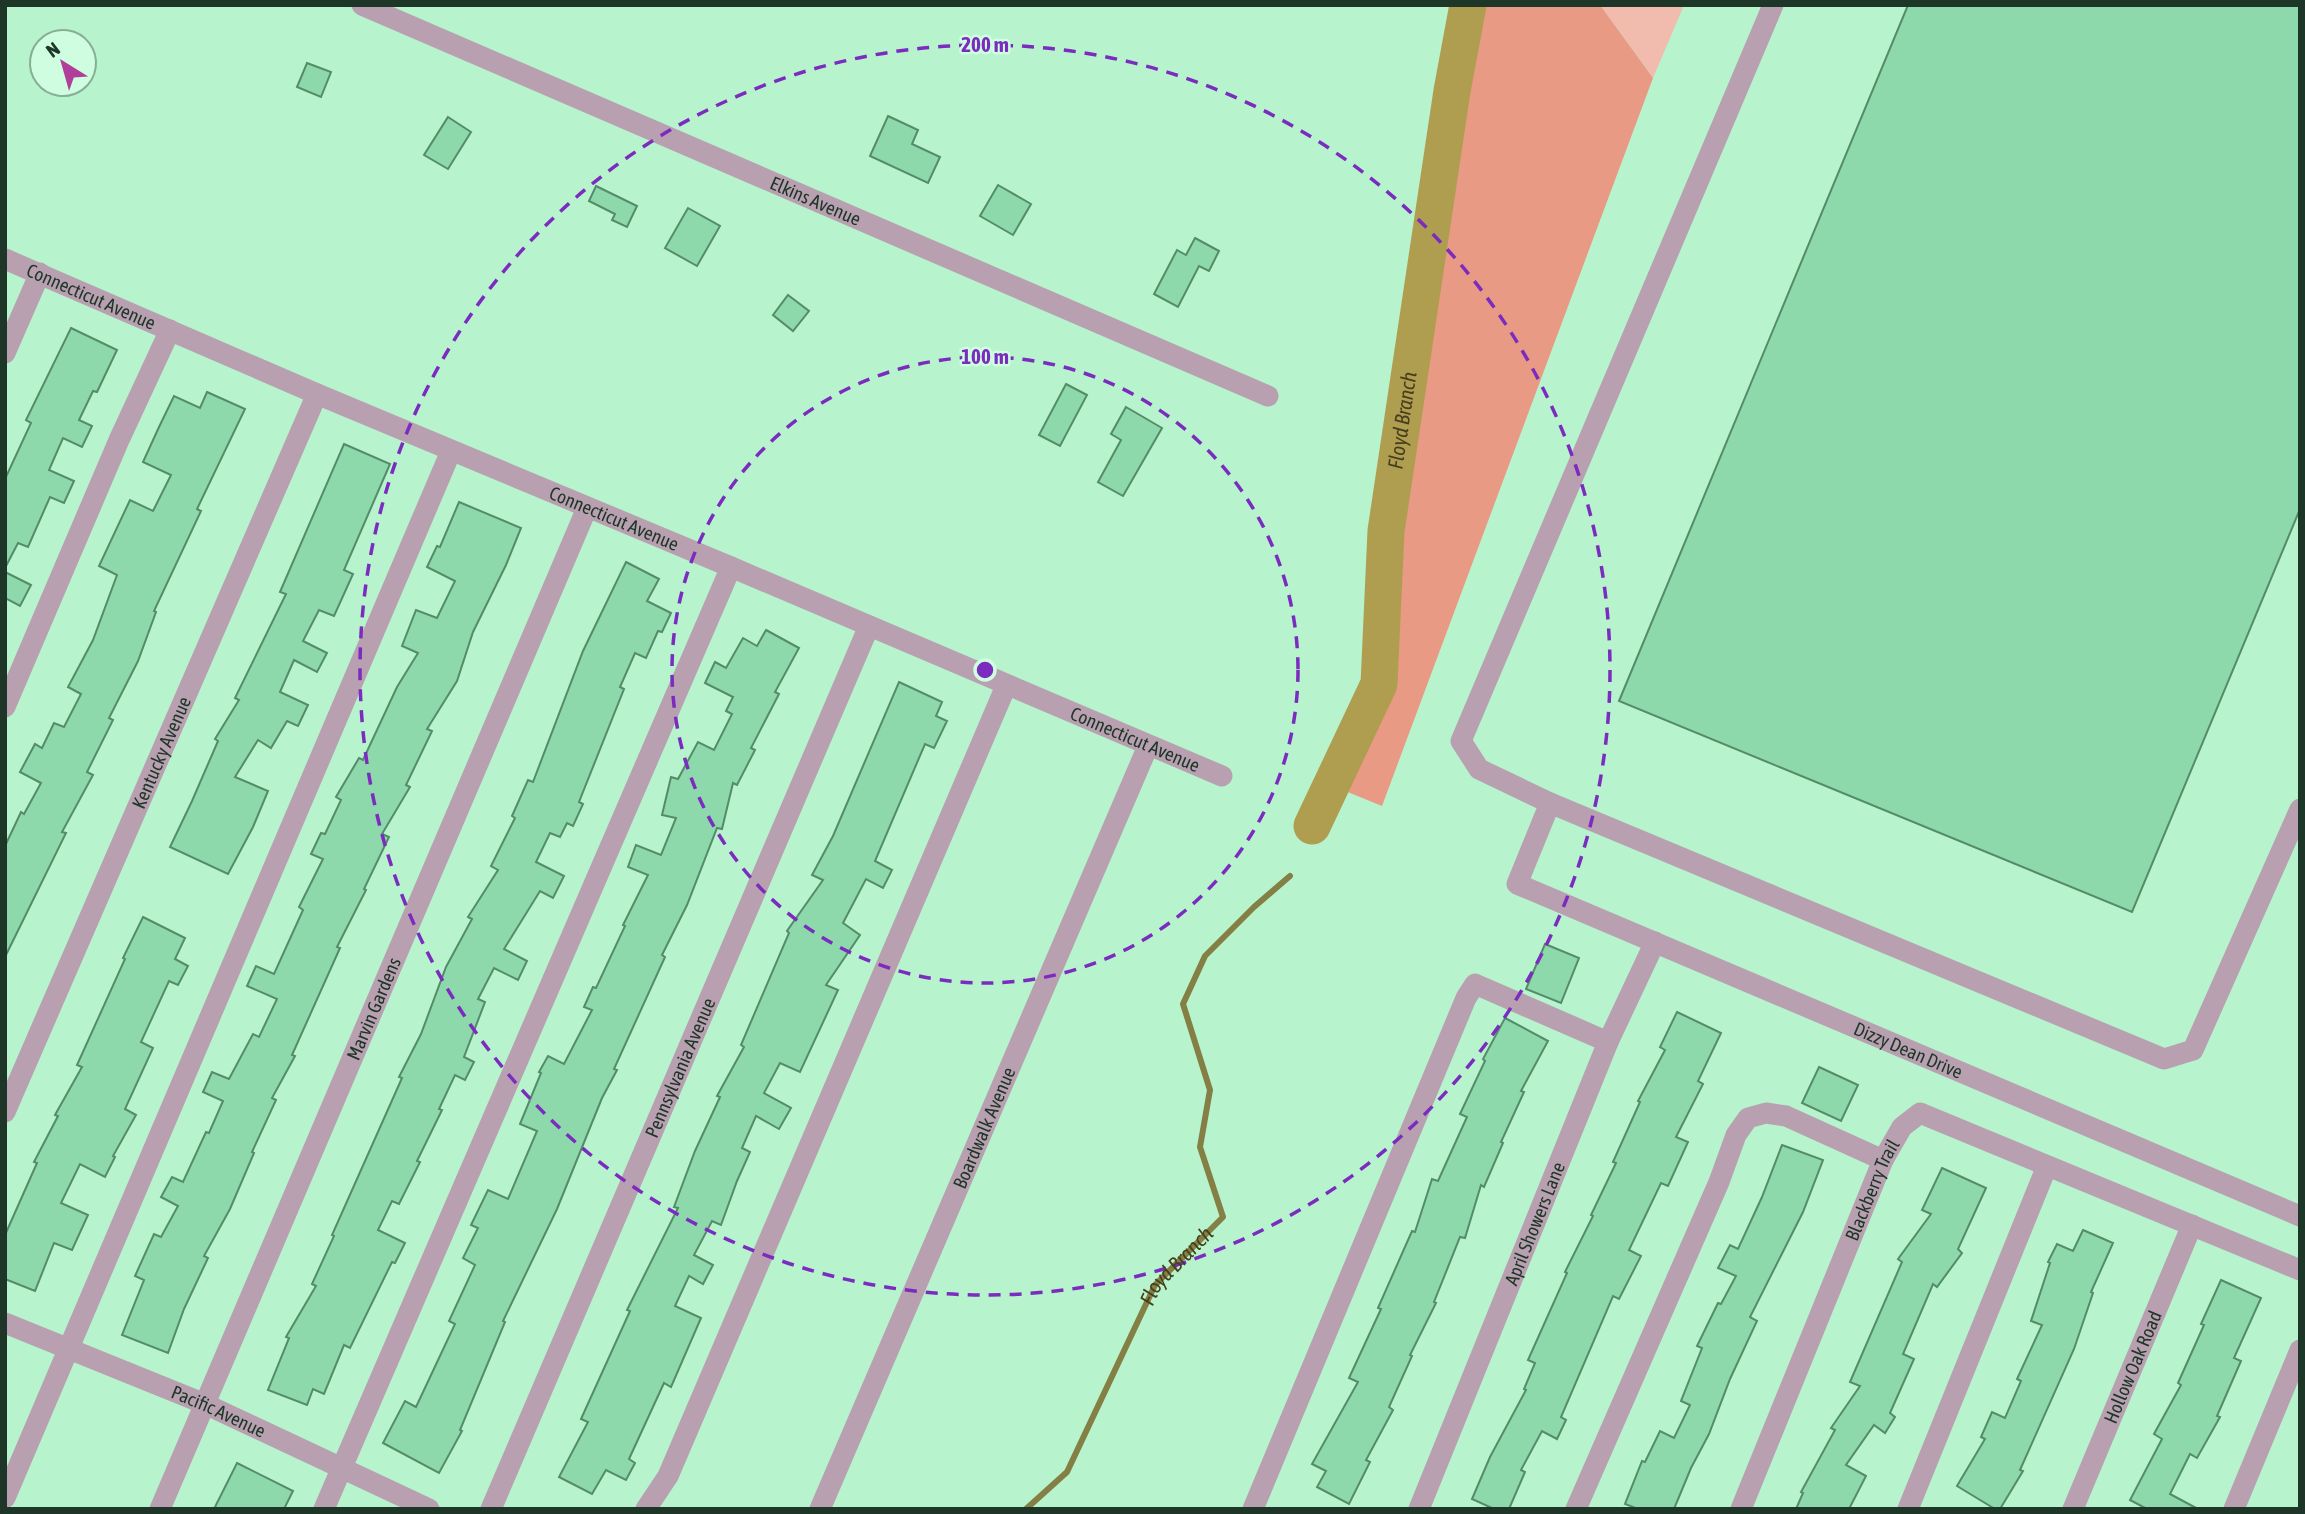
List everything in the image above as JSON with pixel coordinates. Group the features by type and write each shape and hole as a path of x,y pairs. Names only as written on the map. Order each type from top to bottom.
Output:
{"street":[{"name":"Elkins Avenue","path":"362,5 1268,396"},
{"path":"1773,5 1461,741 1479,769 1550,803 2164,1059 2193,1050 2300,809"},
{"name":"Connecticut Avenue","path":"5,259 451,451 1222,776"},
{"path":"5,353 40,273"},
{"path":"5,707 119,440 170,330"},
{"name":"Kentucky Avenue","path":"5,1112 317,394"},
{"path":"5,1498 451,451"},
{"name":"Marvin Gardens","path":"160,1509 587,508"},
{"path":"324,1509 731,567"},
{"name":"Pennsylvania Avenue","path":"491,1509 869,626"},
{"path":"646,1509 668,1476 1006,685"},
{"name":"Boardwalk Avenue","path":"820,1509 1148,746"},
{"name":"Dizzy Dean Drive","path":"1550,803 1517,884 2300,1216"},
{"name":"April Showers Lane","path":"1419,1509 1608,1042 1655,942"},
{"path":"1253,1509 1461,1011 1475,984 1608,1042"},
{"path":"1576,1509 1719,1182 1736,1135 1748,1118 1766,1113 1786,1116 1883,1160"},
{"name":"Blackberry Trail","path":"1741,1509 1883,1160 1902,1127 1920,1113 2300,1270"},
{"path":"1908,1509 2047,1166"},
{"name":"Hollow Oak Road","path":"2073,1509 2192,1225"},
{"name":"Pacific Avenue","path":"5,1323 205,1404 429,1509"},
{"path":"2234,1509 2300,1350"}],"shaded area":[{"path":"1469,5 1600,5 1653,78 1382,806 1328,784 1371,662 1379,589 1382,516 1403,414 1455,115 1462,43"},
{"path":"1600,5 1684,5 1653,78"}],"building":[{"path":"1908,5 2300,5 2300,509 2132,912 1619,701"},
{"path":"307,63 331,72 321,97 297,87"},
{"path":"888,116 918,130 912,144 940,157 928,183 870,156"},
{"path":"448,117 471,132 448,169 424,155"},
{"path":"998,185 1031,204 1013,235 980,216"},
{"path":"596,186 637,206 627,227 612,220 615,214 589,201"},
{"path":"688,208 720,226 697,266 665,248"},
{"path":"1195,238 1219,251 1209,271 1199,266 1178,307 1154,294 1177,250 1186,255"},
{"path":"788,295 809,311 793,331 773,315"},
{"path":"71,328 117,350 97,392 93,391 79,420 92,426 82,447 63,438 49,470 74,481 64,503 50,497 28,547 18,543 5,568 5,479 31,423 26,420"},
{"path":"1066,384 1087,395 1060,446 1039,435"},
{"path":"207,392 245,409 197,509 201,511 154,611 156,612 138,661 109,718 113,720 87,772 93,775 62,832 66,833 5,957 5,846 21,812 24,814 41,783 20,772 35,744 42,748 54,723 64,727 81,694 68,687 93,640 117,575 99,566 130,500 153,511 171,475 143,462 174,396 200,408"},
{"path":"1126,407 1162,428 1123,496 1098,482 1121,440 1111,434"},
{"path":"344,444 390,464 344,570 353,574 334,616 319,610 303,641 327,653 317,672 294,660 280,692 308,705 298,726 287,721 271,748 258,740 235,777 268,791 253,827 228,874 170,847 218,741 215,739 239,700 235,698 286,594 280,592"},
{"path":"459,502 521,528 473,632 457,681 427,729 432,731 406,785 410,787 382,834 389,837 337,947 340,948 292,1055 295,1056 272,1098 276,1100 230,1209 204,1256 208,1258 184,1309 168,1353 122,1335 144,1280 135,1276 154,1234 161,1237 178,1206 161,1197 172,1177 183,1182 223,1101 203,1092 212,1072 229,1079 253,1034 259,1037 277,999 247,986 256,966 274,974 303,910 299,907 323,859 311,854 321,833 325,834 341,800 336,797 359,758 363,760 397,687 418,653 402,646 416,610 437,618 455,581 427,567 437,546 440,547"},
{"path":"626,562 659,579 647,601 671,613 662,632 658,631 646,658 635,653 620,687 624,689 579,802 583,804 573,826 567,823 560,837 550,833 536,862 564,876 553,898 540,891 504,949 527,961 518,980 494,968 478,999 485,1002 464,1057 474,1062 465,1080 455,1075 439,1109 442,1110 417,1161 420,1162 399,1204 392,1201 378,1230 405,1243 395,1263 392,1262 350,1348 344,1345 324,1394 313,1389 307,1405 268,1390 289,1338 286,1337 316,1286 312,1284 402,1078 399,1077 421,1034 446,967 472,919 468,917 498,870 491,866 515,818 512,816 528,780 533,782 583,651"},
{"path":"5,572 31,585 20,606 5,598"},
{"path":"766,630 799,648 775,692 779,694 751,748 755,750 737,785 733,783 722,829 717,828 687,905 662,955 665,957 614,1069 617,1070 602,1098 557,1209 503,1321 505,1322 460,1430 462,1431 439,1473 383,1443 405,1401 416,1407 455,1324 449,1321 475,1265 463,1258 478,1228 471,1225 488,1190 508,1199 537,1131 520,1124 541,1073 539,1072 548,1056 564,1064 592,1010 584,1007 593,987 596,988 648,875 628,867 636,845 661,855 676,818 662,815 671,777 678,779 698,742 714,750 732,714 726,711 733,697 705,683 715,662 726,668 743,638 757,646"},
{"path":"899,682 942,702 936,716 947,721 934,748 925,744 875,861 892,870 883,888 866,879 843,923 860,935 826,985 838,990 800,1072 780,1063 764,1093 791,1108 779,1129 756,1116 742,1148 750,1152 721,1225 712,1221 694,1255 713,1265 703,1284 689,1276 675,1306 701,1318 671,1387 664,1383 629,1459 635,1463 626,1480 606,1470 592,1494 559,1477 588,1422 581,1419 630,1311 627,1310 678,1208 674,1207 695,1151 720,1097 717,1096 744,1047 741,1045 789,933 787,931 823,880 812,875 833,836"},
{"path":"143,917 185,938 175,959 188,966 178,985 169,981 141,1042 153,1048 125,1109 136,1115 113,1156 115,1157 105,1177 80,1164 61,1203 88,1215 72,1250 54,1243 35,1291 5,1279 5,1235 37,1163 34,1162 58,1116 55,1115 82,1067 77,1065"},
{"path":"1545,944 1579,958 1561,1003 1526,989"},
{"path":"1677,1012 1721,1033 1698,1081 1703,1084 1676,1137 1688,1142 1668,1186 1661,1183 1629,1250 1641,1256 1619,1299 1613,1296 1561,1417 1566,1420 1557,1439 1542,1431 1521,1470 1525,1472 1509,1509 1494,1509 1472,1499 1490,1457 1526,1390 1524,1389 1535,1363 1528,1360 1567,1273 1565,1272 1616,1163 1613,1162 1640,1102 1638,1101 1665,1050 1660,1047"},
{"path":"1505,1018 1548,1041 1521,1091 1524,1092 1501,1142 1503,1143 1484,1187 1481,1185 1465,1238 1460,1237 1434,1302 1436,1303 1410,1355 1412,1356 1389,1407 1393,1410 1366,1460 1370,1462 1349,1504 1317,1487 1326,1471 1312,1464 1358,1382 1349,1378 1381,1309 1378,1308 1412,1231 1415,1232 1432,1179 1438,1181 1467,1117 1460,1114 1485,1061 1483,1059"},
{"path":"1819,1067 1858,1085 1841,1121 1802,1103"},
{"path":"1782,1145 1823,1160 1803,1212 1750,1317 1757,1321 1730,1379 1709,1434 1674,1509 1638,1509 1625,1504 1642,1461 1645,1462 1660,1431 1674,1438 1690,1405 1681,1401 1702,1348 1697,1346 1718,1303 1721,1304 1736,1276 1718,1268 1730,1245 1738,1249"},
{"path":"1942,1168 1986,1188 1958,1249 1962,1253 1937,1287 1933,1284 1903,1354 1914,1359 1890,1413 1895,1417 1885,1433 1874,1425 1846,1465 1866,1476 1849,1509 1796,1509 1803,1493 1801,1492 1835,1430 1831,1428 1860,1386 1850,1382 1902,1262 1898,1259 1931,1214 1922,1210"},
{"path":"2083,1230 2113,1243 2091,1292 2093,1293 2074,1349 2020,1470 2023,1471 2000,1509 1995,1509 1957,1486 1985,1439 1981,1437 1992,1412 2005,1418 2021,1381 2017,1379 2042,1325 2031,1321 2050,1263 2048,1262 2057,1244 2073,1251"},
{"path":"2221,1280 2261,1298 2234,1358 2241,1361 2217,1416 2220,1417 2197,1458 2190,1454 2170,1494 2198,1509 2147,1509 2130,1500 2162,1439 2154,1434 2181,1385 2178,1383"},
{"path":"237,1463 293,1491 284,1509 214,1509"}],"waterway":[{"name":"Floyd Branch","path":"1312,826 1379,684 1386,531 1452,91 1468,5"},
{"name":"Floyd Branch","path":"1026,1509 1067,1472 1155,1285 1223,1217 1200,1147 1210,1090 1183,1004 1205,956 1290,876"}]}
